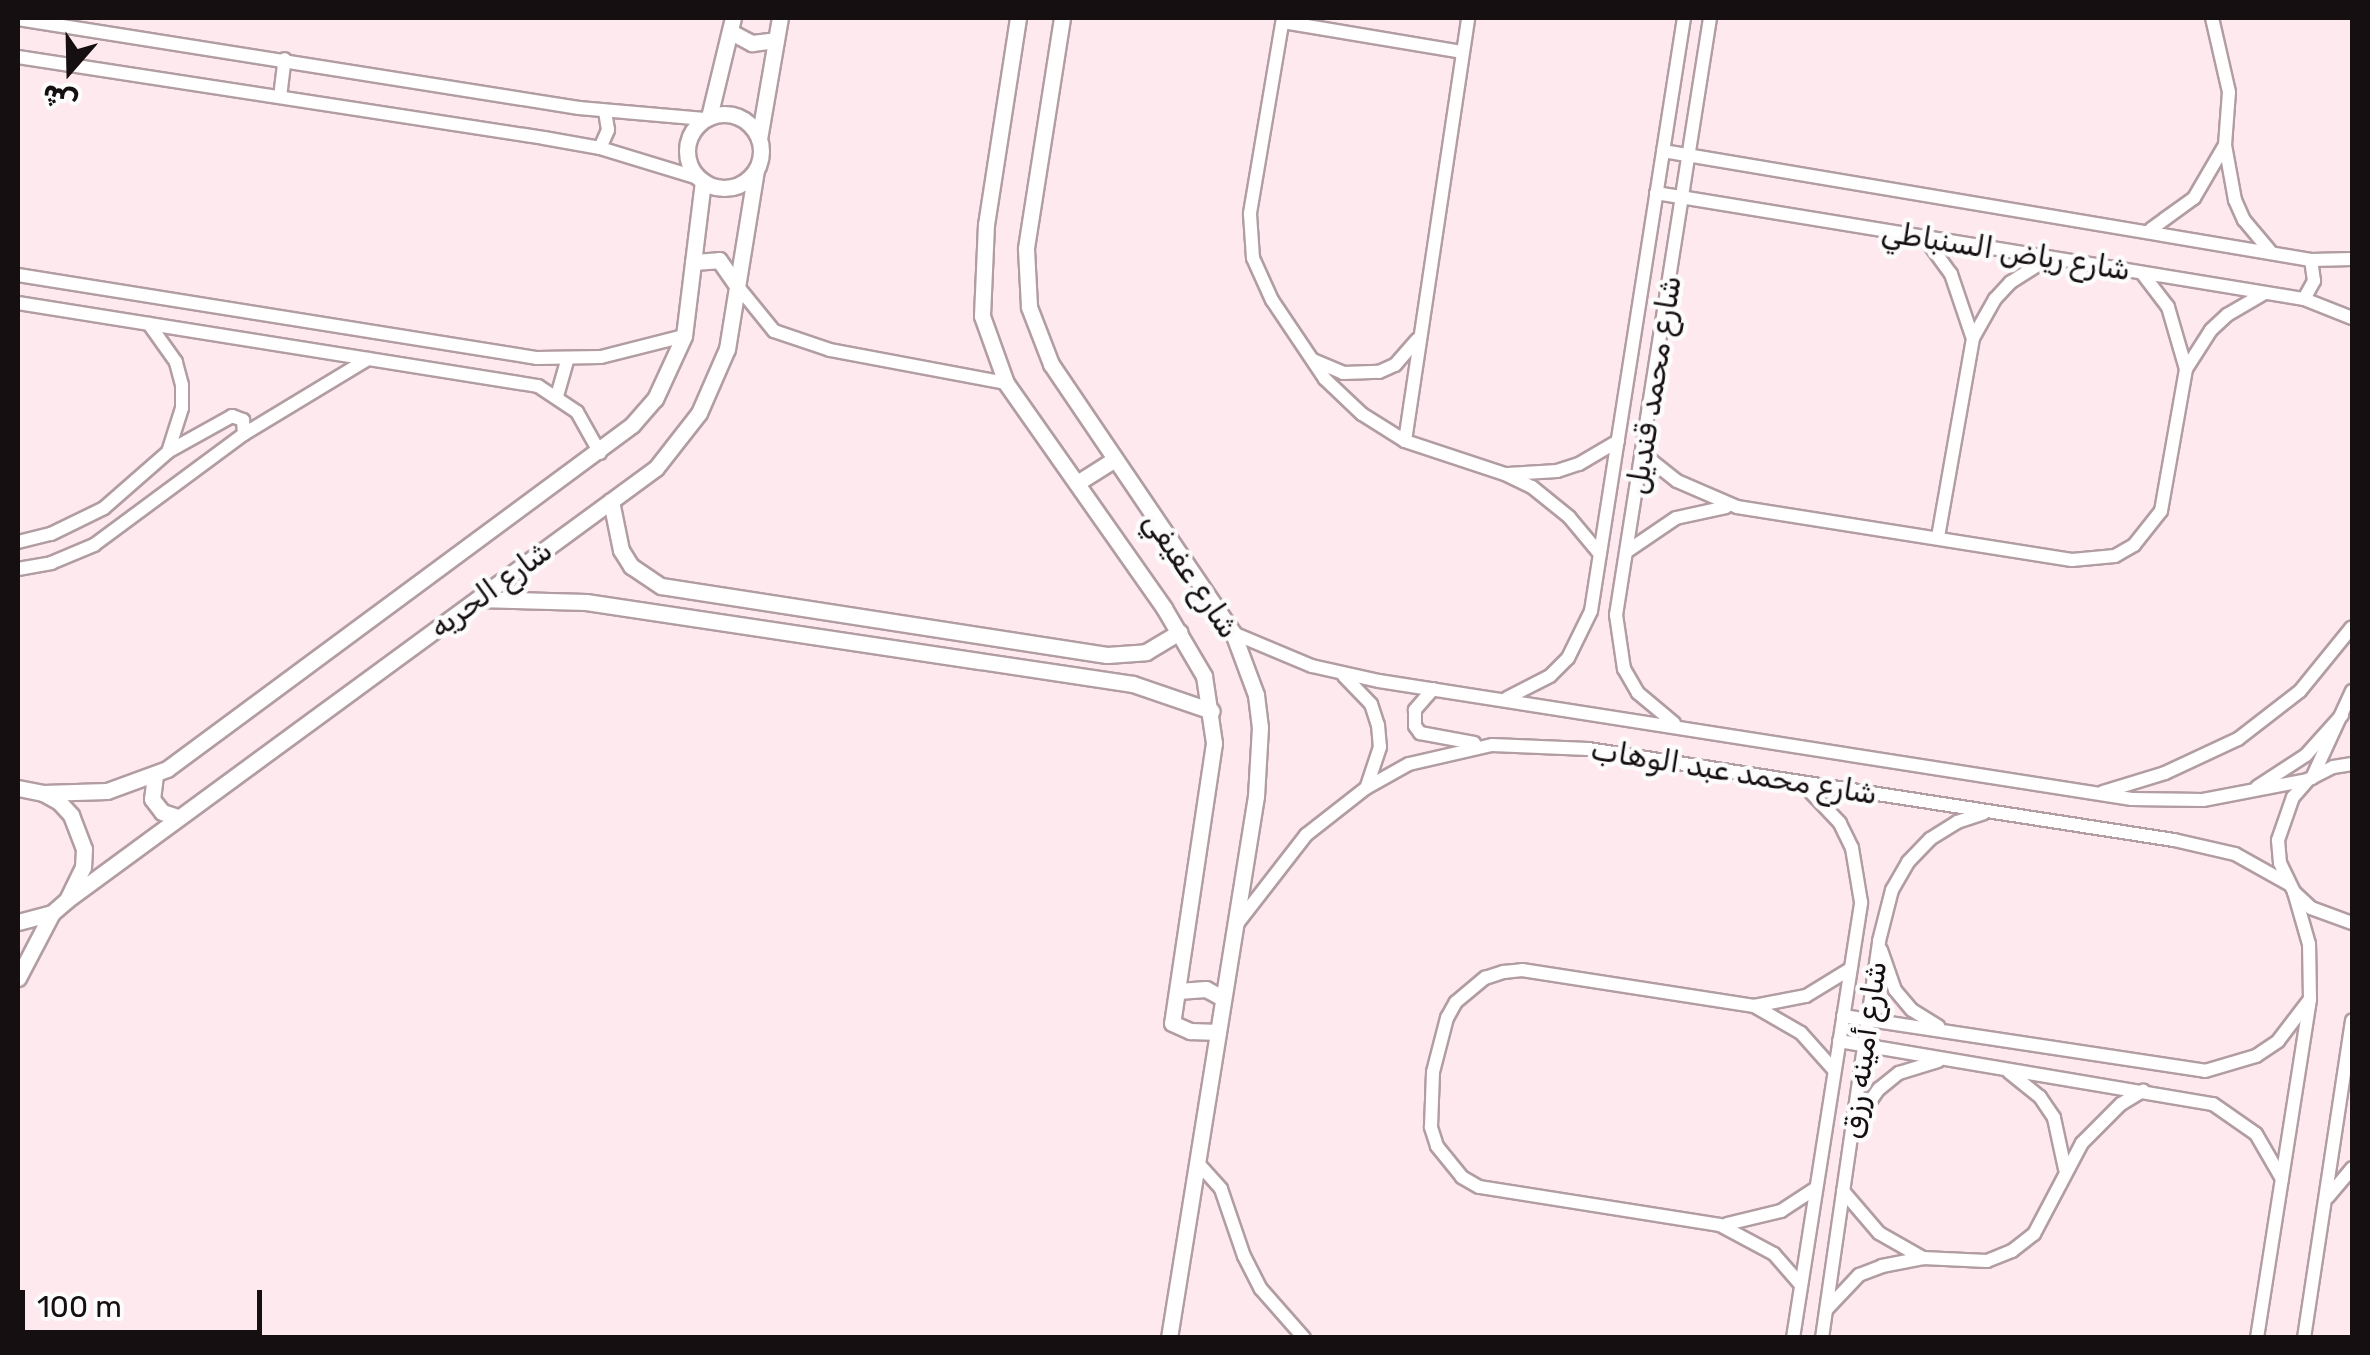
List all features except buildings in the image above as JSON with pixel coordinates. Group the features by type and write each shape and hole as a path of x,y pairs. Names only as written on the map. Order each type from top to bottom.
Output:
{"street":[{"path":"18,57 600,148 732,188 756,170 780,18"},
{"name":"شارع عفيفي","path":"1018,18 983,252 982,316 1006,383 1179,632 1204,676 1214,743 1172,1024 1190,1031 1218,1032"},
{"name":"شارع عفيفي","path":"1062,18 1030,218 1025,278 1033,319 1050,364 1112,461 1233,633 1256,694 1260,727 1256,796 1169,1338"},
{"path":"1405,441 1468,18"},
{"name":"شارع محمد قنديل","path":"1504,700 1539,683 1568,658 1591,611 1684,18"},
{"name":"شارع محمد قنديل","path":"1681,727 1657,713 1624,669 1616,615 1710,18"},
{"path":"2212,18 2228,92 2224,145 2235,200 2256,238 2272,253"},
{"path":"18,19 605,111 739,117 760,139"},
{"path":"1462,52 1283,20 1252,192 1250,236 1260,281 1311,359 1352,406 1405,441 1505,474 1552,501 1600,554"},
{"path":"701,180 687,147 707,118 732,25 752,43 776,40"},
{"path":"280,97 285,59"},
{"path":"600,148 608,130 605,111"},
{"path":"2149,230 2194,198 2224,145"},
{"name":"شارع رياض السنباطي","path":"1663,151 2311,260 2352,258"},
{"name":"شارع الحريه","path":"52,913 177,817 656,468 700,414 727,350 756,170"},
{"name":"شارع الحريه","path":"18,788 43,792 106,791 156,775 600,453 655,399 684,336 701,180"},
{"name":"شارع رياض السنباطي","path":"1656,193 2304,298 2352,318"},
{"path":"1924,237 1952,274 1973,338"},
{"path":"1938,538 1973,338 1982,318 2011,282 2049,258"},
{"path":"693,262 719,260 774,331 830,350 1006,383"},
{"path":"2304,298 2314,281 2311,260"},
{"path":"2142,273 2168,307 2186,369"},
{"path":"18,276 566,360 601,358 684,336"},
{"path":"1644,454 1677,481 1736,507 2083,561 2115,556 2134,545 2161,511 2186,369 2219,322 2266,293"},
{"path":"18,303 521,382 557,396 577,412 600,453"},
{"path":"149,324 176,362 182,385 182,408 168,452"},
{"path":"1311,359 1343,373 1378,372 1409,353 1418,338"},
{"path":"18,569 52,563 94,545 244,434 368,358"},
{"path":"557,396 566,360"},
{"path":"18,542 51,534 104,508 168,452 232,416 245,423 244,434"},
{"path":"1505,474 1557,471 1579,464 1618,442"},
{"path":"1077,483 1112,461"},
{"path":"612,500 621,550 631,566 662,586 1107,655 1146,652 1179,632"},
{"path":"1626,552 1676,518 1736,507"},
{"path":"478,599 586,602 1116,681 1212,711"},
{"path":"2098,794 2165,773 2238,740 2300,691 2352,626"},
{"name":"شارع محمد عبد الوهاب","path":"1233,633 1285,657 1340,673 2098,794 2168,801 2238,796 2310,779 2352,764"},
{"path":"1340,673 1358,686 1378,725 1380,747 1366,788"},
{"path":"1432,689 1415,710 1415,726 1420,733 1492,745"},
{"path":"2257,1338 2310,998 2310,944 2279,851 2282,817 2310,779 2352,691"},
{"path":"2238,796 2285,771 2342,715"},
{"name":"شارع محمد عبد الوهاب","path":"1236,926 1306,835 1366,788 1409,764 1492,745 1562,746 2205,846 2264,867 2321,914 2352,923"},
{"path":"156,775 152,799 162,812 177,817"},
{"name":"شارع أمينه رزق","path":"1793,1338 1861,902 1852,848 1840,823 1802,782"},
{"path":"43,792 72,815 80,832 84,868 67,900"},
{"name":"شارع أمينه رزق","path":"1822,1338 1880,941 1892,890 1908,862 1930,839 1957,822 1988,812"},
{"path":"18,922 52,913"},
{"path":"18,978 34,940 52,913"},
{"path":"1880,941 1884,966 1903,1000 1932,1024 1954,1033"},
{"path":"1816,1188 1762,1218 1720,1224 1479,1188 1462,1177 1437,1146 1430,1114 1433,1072 1446,1018 1456,1002 1486,978 1504,972 1541,973 1754,1006 1806,996 1850,969"},
{"path":"1178,991 1206,988 1222,998"},
{"path":"1843,1016 2205,1071 2256,1056 2278,1041 2310,998"},
{"path":"1754,1006 1801,1032 1834,1070"},
{"path":"2304,1338 2352,1025"},
{"path":"1839,1042 2212,1104 2256,1134 2282,1179"},
{"path":"1852,1131 1871,1098 1899,1073 1948,1059"},
{"path":"2001,1068 2022,1079 2054,1118 2065,1169"},
{"path":"1825,1311 1859,1275 1882,1266 1923,1258 1987,1262 2012,1251 2034,1234 2065,1169 2100,1122 2143,1091"},
{"path":"1197,1162 1220,1189 1244,1256 1261,1289 1304,1338"},
{"path":"2326,1199 2352,1168"},
{"path":"1843,1192 1879,1233 1923,1258"},
{"path":"1720,1224 1774,1254 1801,1285"}]}
